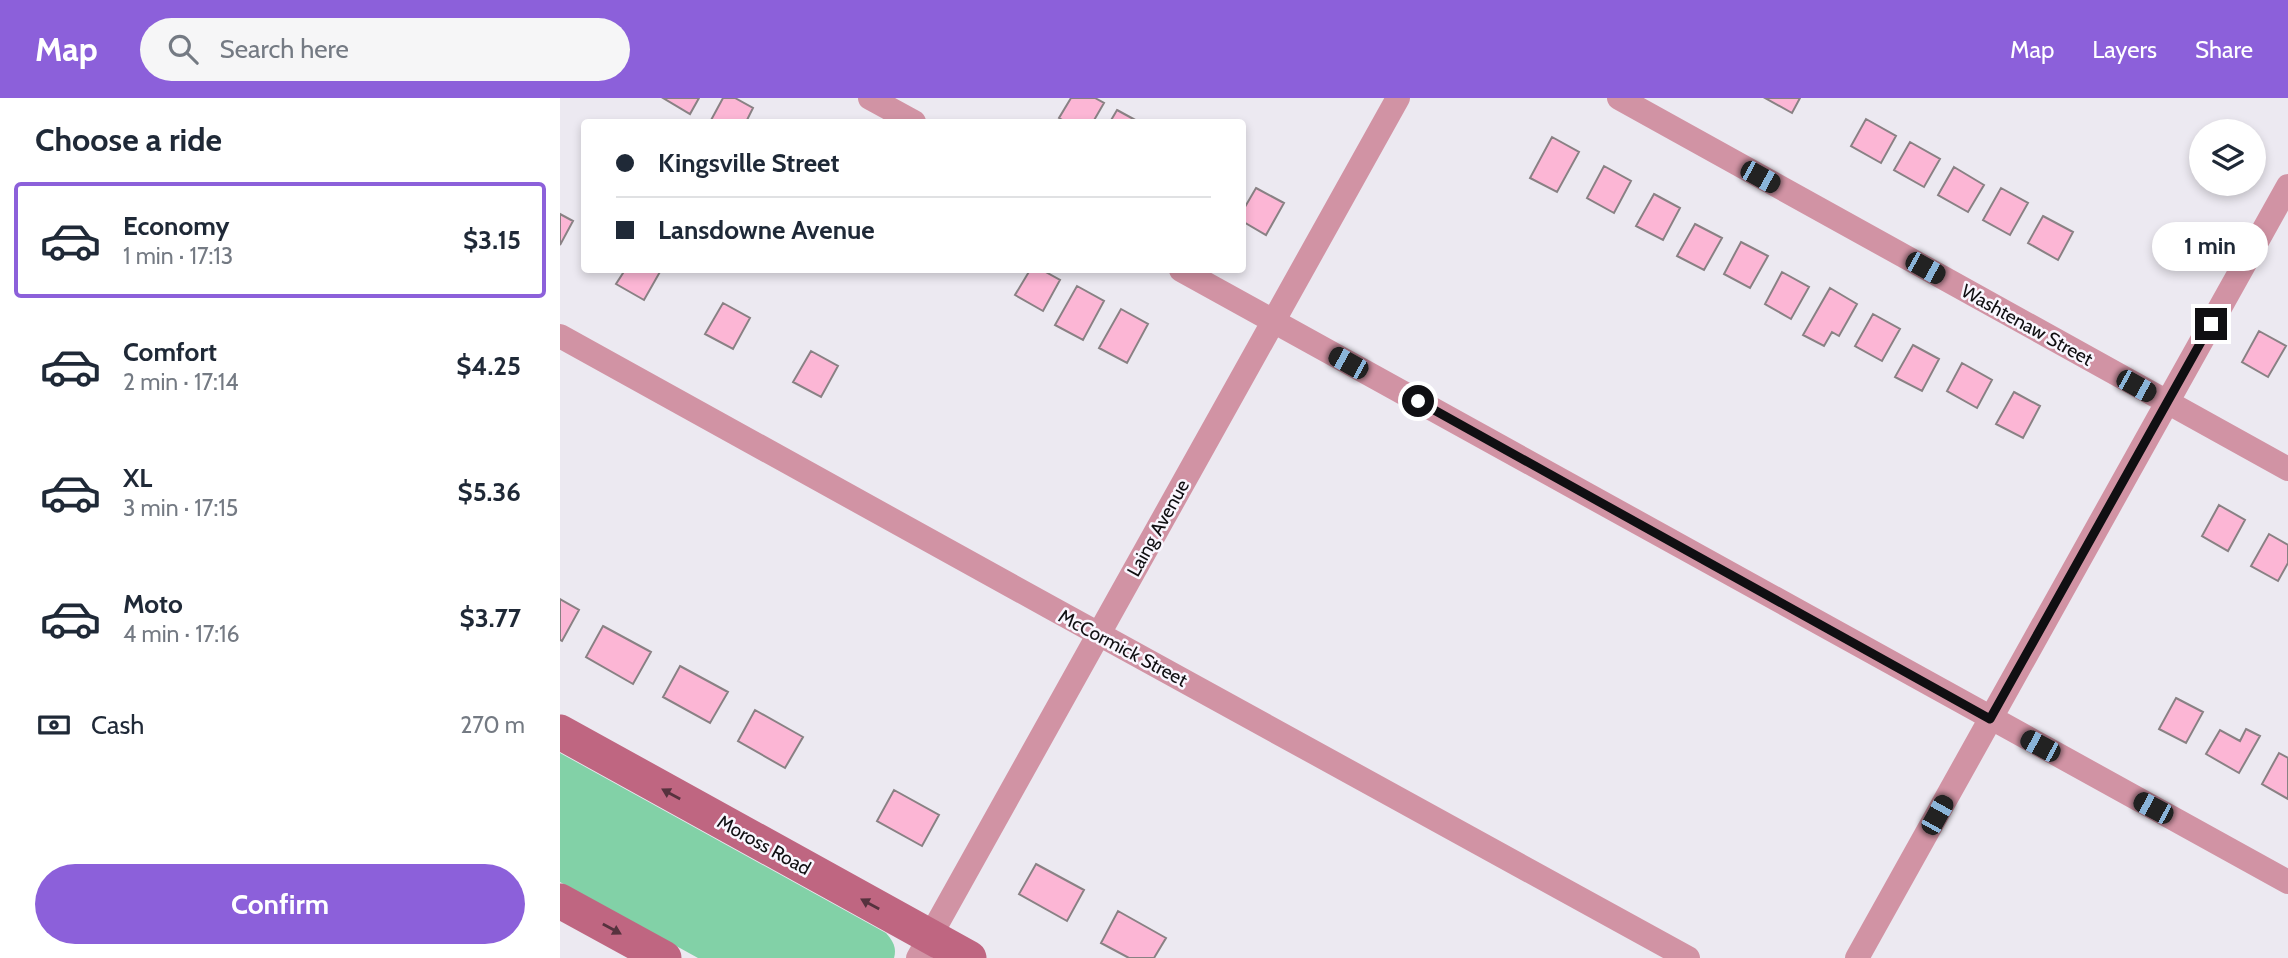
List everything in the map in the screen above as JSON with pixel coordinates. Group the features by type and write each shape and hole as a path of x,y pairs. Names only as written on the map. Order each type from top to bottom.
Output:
{"main road":[{"name":"Moross Road","path":"560,732 924,947 968,958"},
{"path":"560,901 664,958"}],"street":[{"path":"870,98 908,119"},
{"name":"Laing Avenue","path":"924,947 1398,98"},
{"name":"Washtenaw Street","path":"1619,98 2288,470"},
{"path":"1857,958 2288,186"},
{"path":"1186,273 1990,719 2288,881"},
{"name":"McCormick Street","path":"560,336 1688,958"}],"green space":[{"path":"560,753 886,933 894,945 894,958 698,958 560,882"}],"building":[{"path":"663,98 699,98 690,114"},
{"path":"723,98 735,98 753,108 748,119 712,119"},
{"path":"1071,98 1095,98 1104,103 1095,119 1059,118"},
{"path":"1765,98 1800,98 1792,113"},
{"path":"1117,110 1134,119 1112,119"},
{"path":"1866,119 1896,136 1881,163 1851,146"},
{"path":"1552,137 1579,152 1557,192 1530,178"},
{"path":"1910,142 1940,159 1924,187 1894,170"},
{"path":"1604,166 1631,181 1614,213 1587,198"},
{"path":"1954,167 1984,185 1968,212 1938,195"},
{"path":"1256,188 1284,203 1266,235 1246,223 1246,205"},
{"path":"2001,188 2028,203 2010,235 1983,220"},
{"path":"1654,194 1680,208 1663,240 1636,226"},
{"path":"560,214 573,221 560,245"},
{"path":"2043,216 2073,232 2058,260 2028,243"},
{"path":"1695,224 1722,238 1704,270 1677,256"},
{"path":"1741,242 1768,256 1750,288 1724,274"},
{"path":"1782,272 1809,287 1791,319 1765,304"},
{"path":"623,273 659,273 644,300 616,284"},
{"path":"1028,273 1047,273 1060,280 1043,311 1015,295"},
{"path":"1077,286 1104,301 1083,340 1055,325"},
{"path":"1830,288 1857,304 1839,336 1832,332 1824,346 1803,335"},
{"path":"723,303 750,318 733,349 705,334"},
{"path":"1121,309 1148,324 1127,363 1099,348"},
{"path":"1873,314 1900,329 1882,361 1855,346"},
{"path":"2259,331 2286,346 2268,377 2242,362"},
{"path":"1913,345 1939,359 1922,391 1895,377"},
{"path":"811,351 838,366 821,397 793,382"},
{"path":"1962,363 1992,380 1977,408 1947,391"},
{"path":"2014,392 2040,406 2023,438 1996,424"},
{"path":"2219,505 2245,520 2228,551 2202,536"},
{"path":"2269,534 2288,545 2288,563 2278,581 2251,566"},
{"path":"560,599 579,610 562,641 560,640"},
{"path":"603,626 651,652 633,684 586,657"},
{"path":"680,666 728,692 710,723 663,697"},
{"path":"2176,698 2203,712 2186,743 2159,729"},
{"path":"755,710 803,737 785,768 738,741"},
{"path":"2246,729 2260,736 2239,773 2206,754 2220,730 2240,741"},
{"path":"2279,753 2288,758 2288,799 2262,784"},
{"path":"894,790 939,815 922,846 877,821"},
{"path":"1036,864 1084,890 1067,921 1019,894"},
{"path":"1118,911 1166,938 1154,958 1129,958 1101,943"}],"route":[{"path":"1418,401 1990,719 2211,324"}]}
